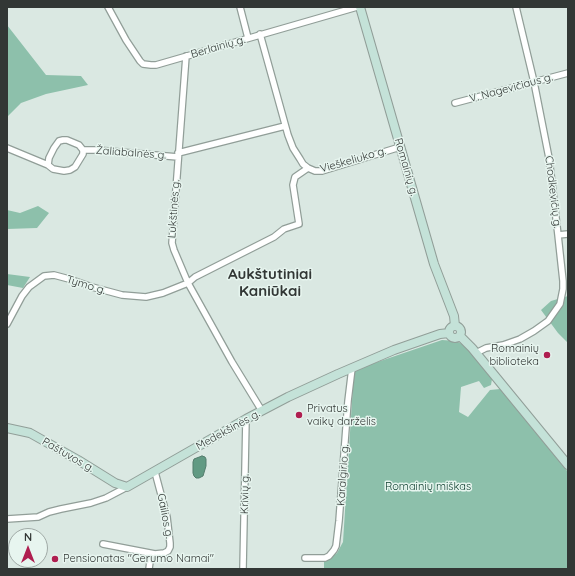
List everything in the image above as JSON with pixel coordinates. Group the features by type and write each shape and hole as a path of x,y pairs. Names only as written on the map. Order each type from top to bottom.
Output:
{"main road":[{"name":"Romainių g.","path":"360,7 434,264 454,316 455,326"},
{"path":"455,326 459,327 462,331 460,336 458,338 451,337 449,333 450,329 455,326"},
{"name":"Medekšinės g.","path":"127,487 246,419 295,394 394,350 440,334 449,333"},
{"path":"460,336 476,353 568,465"},
{"name":"Paštuvos g.","path":"7,428 30,433 115,483 127,487"}],"street":[{"name":"Berlainių g.","path":"108,7 126,40 140,61 147,65 156,65 357,7"},
{"path":"240,7 248,38"},
{"name":"Chodkevičių g.","path":"476,353 486,348 503,345 520,339 530,334 548,321 560,304 563,281 549,158 534,82 516,7"},
{"name":"Vieškeliuko g.","path":"260,34 285,126 293,148 303,164 315,171 322,171 400,147"},
{"name":"Lukštinės g.","path":"186,56 172,243 188,283 232,362 262,411"},
{"name":"V. Nagevičiaus g.","path":"455,103 568,73"},
{"path":"178,155 285,126"},
{"name":"Žaliabalnės g.","path":"48,165 54,148 60,140 67,140 79,145 84,150 178,155"},
{"name":"Žaliabalnės g.","path":"7,148 48,165 53,169 64,171 70,170 74,167 84,150"},
{"path":"188,283 274,237 284,229 299,224 293,185 295,177 308,168"},
{"path":"558,236 568,234"},
{"name":"Tymo g.","path":"7,324 22,296 29,287 44,276 69,279 122,295 140,296 163,293 188,283"},
{"name":"Karalgirio g.","path":"306,558 325,558 329,556 336,546 352,368"},
{"name":"Krivių g.","path":"243,569 246,419"},
{"name":"Gailios g.","path":"151,554 164,553 168,551 170,547 167,517 155,472"},
{"name":"Medekšinės g.","path":"7,519 38,517 49,512 91,503 106,498 127,487"},
{"path":"103,544 151,554 150,569"}],"green space":[{"path":"7,25 46,75 81,76 88,85 46,94 21,103 7,117"},
{"path":"38,206 49,213 37,228 7,229 7,210 20,213"},
{"path":"7,274 30,277 23,288 7,285"},
{"path":"568,296 568,343 558,333 541,310 551,301"},
{"name":"Romainių miškas","path":"442,340 456,341 468,347 492,379 491,385 484,388 479,381 461,387 459,412 468,417 490,390 500,389 568,472 568,569 324,569 324,562 337,553 343,542 354,370"}],"shaded area":[{"path":"202,456 206,459 206,466 203,476 196,478 193,473 193,462 194,459"}],"place":[{"name":"Romainių biblioteka","path":"547,355"},
{"name":"Privatus vaikų darželis","path":"299,415"},
{"name":"Pensionatas \"Gerumo Namai\"","path":"55,559"}],"district":[{"name":"Aukštutiniai Kaniūkai","path":"270,282"}]}
